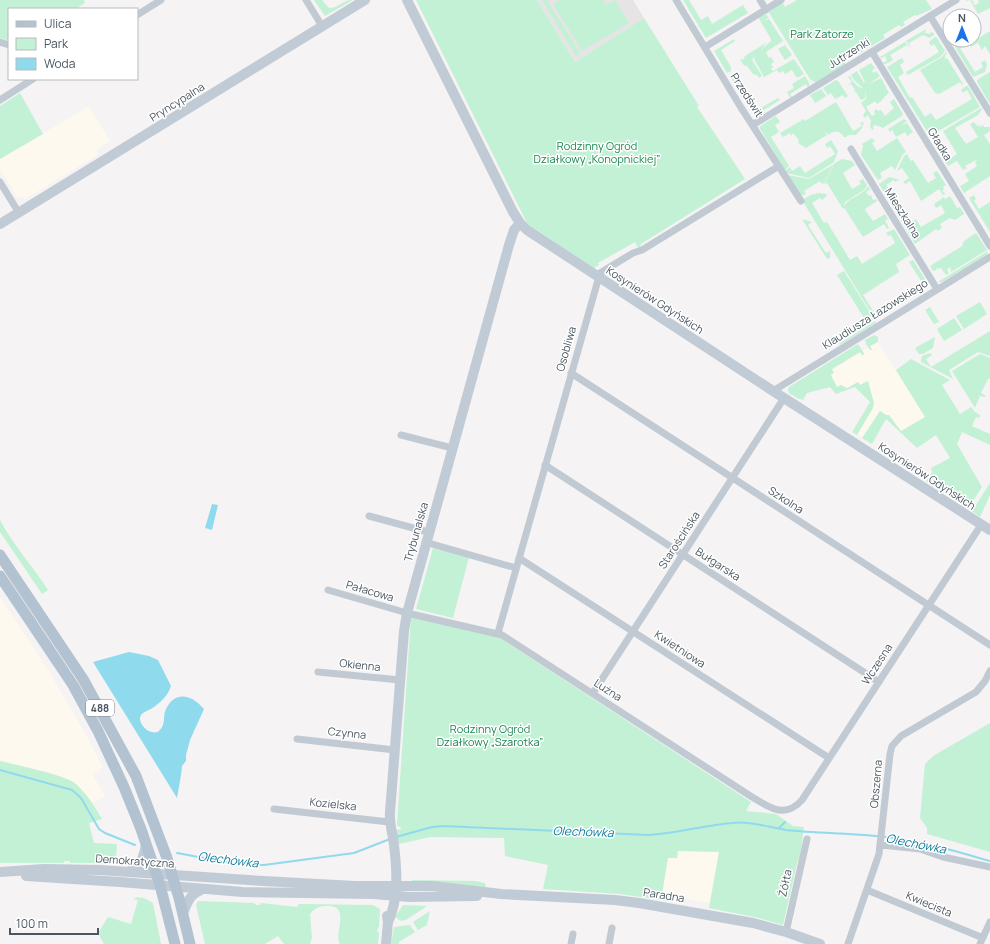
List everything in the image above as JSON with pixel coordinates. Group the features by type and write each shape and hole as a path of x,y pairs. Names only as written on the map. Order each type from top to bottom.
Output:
{"main road":[{"name":"488","path":"0,555 79,672 136,776 158,832 173,876 190,944"},
{"name":"488","path":"0,576 53,654 86,708 124,787 158,880 175,944"}],"street":[{"path":"138,14 161,0"},
{"path":"306,0 322,26"},
{"name":"Pryncypalna","path":"0,224 365,0"},
{"name":"Kosynierów Gdyńskich","path":"407,0 513,212 520,223 538,238 990,530"},
{"name":"Przedświt","path":"676,0 740,106 801,201"},
{"path":"760,0 766,10"},
{"path":"705,47 782,0"},
{"name":"Jutrzenki","path":"752,123 756,123 956,0"},
{"path":"930,16 990,113"},
{"name":"Gładka","path":"872,52 990,246"},
{"path":"0,100 31,80"},
{"name":"Mieszkalna","path":"851,149 937,289"},
{"path":"598,277 601,271 633,253 642,250 779,166"},
{"path":"0,182 19,213"},
{"name":"Trybunalska","path":"386,944 388,922 387,913 397,865 390,822 400,680 407,613 509,245 514,230 520,223"},
{"name":"Klaudiusza Łazowskiego","path":"773,391 990,257"},
{"name":"Osobliwa","path":"498,633 598,277"},
{"name":"Szkolna","path":"571,373 990,645"},
{"name":"Starościńska","path":"593,693 784,398"},
{"path":"401,435 452,448"},
{"name":"Bułgarska","path":"546,465 879,682"},
{"path":"369,516 516,568"},
{"name":"Wczesna","path":"787,810 802,800 981,525"},
{"name":"Kwietniowa","path":"520,558 829,758"},
{"name":"Pałacowa","path":"328,590 407,613"},
{"name":"Luźna","path":"407,613 498,633 752,797 776,810 787,810"},
{"name":"Obszerna","path":"848,944 877,862 881,843 890,754 894,742 901,736 976,692 985,682 990,671"},
{"name":"Okienna","path":"318,672 400,680"},
{"name":"Czynna","path":"297,739 395,750"},
{"name":"Kozielska","path":"274,809 390,822"},
{"name":"Żółta","path":"786,932 807,839"},
{"path":"881,843 920,849 943,857 990,867"},
{"path":"128,872 140,864 144,855 146,844"},
{"name":"Demokratyczna","path":"0,872 44,869 128,872 158,880 176,887 201,890 275,894 392,891"},
{"name":"Demokratyczna","path":"0,872 14,875 158,880 173,876 392,891"},
{"path":"183,913 190,898 201,890"},
{"name":"Kwiecista","path":"867,890 982,941"},
{"name":"Paradna","path":"392,891 487,896 501,894 639,903 753,923 786,932 820,944"},
{"path":"982,941 990,922"},
{"path":"608,944 612,928"},
{"path":"570,944 573,934"}],"shaded area":[{"path":"537,0 633,0 644,18 575,62"},
{"path":"89,106 110,141 96,150 99,154 24,200 22,196 18,198 0,169 0,159"},
{"path":"878,342 936,435 917,448 886,419 872,444 852,431 870,402 855,387 836,394 828,372"},
{"path":"0,597 47,668 103,767 93,775 105,796 93,803 76,784 64,778 0,760"},
{"path":"677,851 719,852 710,903 662,894 668,858"}],"green space":[{"path":"0,0 84,0 85,3 77,8 8,8 8,41 0,38"},
{"path":"314,0 322,0 329,8 333,8 346,1 353,0 325,16"},
{"name":"Rodzinny Ogród Działkowy „Konopnickiej”","path":"416,0 537,0 575,62 644,18 699,106 697,107 745,179 641,244 640,249 635,242 598,263 599,265 594,268 529,225 526,221"},
{"path":"542,0 547,0 580,53 576,56"},
{"path":"560,0 603,0 606,5 615,0 629,23 582,51 553,4"},
{"path":"683,0 689,0 701,20 708,16 712,24 743,5 748,13 706,38"},
{"name":"Park Zatorze","path":"797,0 926,0 932,9 916,16 915,15 903,22 905,25 901,27 899,25 883,35 885,38 858,54 857,51 843,60 846,65 816,83 810,79 768,11 782,2 785,7"},
{"path":"970,0 974,1 973,3 975,5 979,3 978,0 990,0 990,8 982,12 982,8 975,8"},
{"path":"765,13 769,18 761,21 769,19 783,41 766,52 769,58 771,57 774,62 771,64 773,67 771,69 773,71 794,59 804,74 797,78 792,70 785,74 783,71 779,73 777,70 764,77 754,59 756,55 752,60 762,76 759,78 757,75 753,74 740,60 743,60 745,56 767,42 761,50 771,41 758,17"},
{"path":"926,29 925,33 930,34 931,32 934,33 934,35 929,38 923,35 909,43 912,48 906,41"},
{"path":"990,31 990,54 985,46 982,50 981,48 982,36"},
{"path":"935,37 937,38 945,51 940,57 908,75 906,72 939,52 934,44 931,46 929,42"},
{"path":"734,39 735,41 721,50 731,67 731,71 727,73 714,51"},
{"path":"905,42 911,48 907,45 890,55 893,60 886,64 882,62 887,61 885,56 882,60 880,57"},
{"path":"785,45 792,55 785,60 778,49"},
{"path":"956,48 960,48 975,72 983,67 981,63 985,60 987,64 985,72 973,77"},
{"path":"946,52 947,54 945,55 945,59 947,58 963,84 962,85 960,82 939,94 935,93 920,70 942,57"},
{"path":"902,58 904,62 900,65 904,73 898,77 910,98 912,97 925,117 931,113 936,120 972,99 967,90 963,93 961,90 966,86 968,86 980,107 930,136 887,67"},
{"path":"871,63 875,68 872,71 874,73 876,71 880,76 869,84 881,78 889,93 879,103 877,104 875,101 866,107 872,116 875,114 874,111 876,109 878,111 881,110 885,116 894,108 890,102 894,99 903,114 881,129 882,127 874,125 874,129 872,130 870,126 871,121 868,115 865,118 863,115 866,111 861,103 866,99 865,89 865,98 861,100 856,92 854,92 855,90 851,84 846,87 852,82 847,77 850,76 857,86 863,88 851,75 857,71 864,83 865,82 859,70"},
{"path":"990,72 990,104 977,80"},
{"path":"734,76 737,78 757,110 778,98 780,100 759,113 760,116 755,117 731,78"},
{"path":"805,76 809,83 809,87 808,88 806,84 790,94 792,97 790,98 787,92 794,88 792,84"},
{"path":"836,80 848,96 845,98 843,95 835,99 831,93 828,95 823,88"},
{"path":"821,89 826,96 815,103 810,95"},
{"path":"20,93 43,134 0,159 0,106"},
{"path":"836,102 853,131 862,126 860,123 864,122 862,128 856,135 844,137 840,133 832,132 828,135 825,131 827,137 825,136 806,148 798,143 799,140 793,133 791,136 790,133 783,137 780,133 804,119 805,121"},
{"path":"981,108 982,109 978,115 955,128 966,144 978,137 970,124 974,122 980,127 983,125 984,127 990,127 990,131 984,135 990,144 990,176 964,193 960,186 969,181 965,174 977,166 975,163 977,161 976,160 965,166 967,168 963,170 957,161 948,166 945,162 957,154 943,131"},
{"path":"776,116 780,122 775,125 779,132 771,137 789,166 785,170 759,127"},
{"path":"904,119 907,121 903,125 907,123 913,132 907,136 905,132 896,137 892,130 890,132 888,129"},
{"path":"872,138 875,141 872,143 877,151 897,138 906,152 903,154 895,170 892,166 880,173 882,178 878,180 861,155 862,144"},
{"path":"831,140 838,151 834,162 809,178 786,173 785,171 790,167 792,171 800,166 805,173 835,154 830,146 827,148 825,144"},
{"path":"907,154 911,161 913,160 928,183 936,178 933,173 937,171 946,185 943,187 944,190 942,190 946,193 943,195 939,189 921,201 910,181 905,184 903,182 909,178 902,168 897,171 904,156"},
{"path":"842,159 852,161 855,165 843,173 852,189 861,184 859,181 863,179 867,185 864,190 845,202 844,206 849,200 863,192 868,186 871,191 869,190 866,192 869,196 871,195 873,200 876,199 877,201 865,210 873,221 885,214 889,221 887,219 885,221 889,228 887,229 884,224 863,237 827,183 824,184 835,163"},
{"path":"834,164 824,183 822,184 820,181 804,191 806,194 803,195 800,194 787,175 809,179"},
{"path":"889,177 899,180 895,182 894,180 886,185 910,223 916,219 921,227 945,213 941,205 936,208 934,204 944,197 945,199 950,196 957,208 960,207 964,214 955,220 950,218 940,224 942,228 938,231 936,229 915,244 879,184"},
{"path":"819,193 826,194 827,196 822,200 820,198 812,203 824,223 827,222 850,260 857,256 862,264 895,243 891,235 888,236 886,233 894,229 910,255 896,264 899,272 863,295 877,317 875,319 802,200"},
{"path":"974,195 976,199 974,201 979,209 990,202 990,232 969,198"},
{"path":"802,219 812,222 808,225 826,253 830,251 830,258 827,259"},
{"path":"976,233 987,250 951,272 950,267 947,270 949,273 946,275 941,268 933,271 930,266 962,246 964,241"},
{"path":"988,251 986,256 942,282 938,282"},
{"path":"913,260 925,279 921,281 909,262"},
{"path":"844,271 874,319 863,326 864,318 837,275"},
{"path":"980,302 987,314 964,329 956,316"},
{"path":"930,307 939,322 934,324 925,310"},
{"path":"954,318 962,330 944,341 937,329"},
{"path":"875,321 876,323 840,345 839,344"},
{"path":"990,331 990,356 978,352 949,370 953,379 921,362 922,356 930,353 932,355 926,359 931,367"},
{"path":"874,335 878,337 878,342 870,346 872,350 870,350 865,340"},
{"path":"935,337 933,348 923,354 919,354 915,348"},
{"path":"858,344 864,353 863,356 860,352 832,369 834,373 831,375 837,387 841,385 847,388 858,382 860,385 868,381 874,403 873,408 857,435 852,432 870,402 855,387 836,394 830,387 807,393 803,400 789,393 788,389"},
{"path":"980,354 990,358 990,379 988,379 981,393 986,396 980,396 975,408 952,371"},
{"path":"911,359 950,380 942,385 960,414 971,407 980,415 979,418 976,417 972,426 990,434 990,445 962,432 957,444 982,487 968,509 926,481 932,472 931,468 950,458 936,435 917,448 886,419 872,444 862,438 880,411 886,415 889,415 901,431 925,417 896,370"},
{"path":"990,483 990,495 980,517 972,511"},
{"path":"0,520 48,590 42,594 0,532"},
{"path":"433,548 469,557 453,618 416,609"},
{"name":"Rodzinny Ogród Działkowy „Szarotka”","path":"411,616 497,636 751,802 746,811 776,814 793,826 804,827 801,850 783,925 759,918 709,908 719,852 678,851 677,858 668,858 662,894 670,896 668,901 620,894 543,889 548,865 505,856 504,838 430,837 399,844 396,830 402,829 397,825"},
{"path":"990,723 990,852 927,834 927,828 920,818 925,764 933,756"},
{"path":"0,761 62,777 76,784 94,805 102,819 89,823 94,843 117,844 116,858 101,863 70,863 70,861 64,861 64,863 0,863"},
{"path":"412,880 475,881 485,883 486,889 412,883"},
{"path":"137,897 144,898 153,903 161,944 104,944 98,933 108,917 131,924 138,900 133,899"},
{"path":"198,901 254,903 256,905 260,905 261,903 297,907 299,904 373,905 380,909 379,927 377,932 379,932 378,944 340,944 338,940 340,922 339,911 336,908 323,906 315,909 310,914 312,938 310,944 284,944 278,936 265,944 205,944 196,905"},
{"path":"403,905 427,906 406,920 401,921 395,917"},
{"path":"430,911 427,925 418,930 413,922"},
{"path":"410,925 415,932 399,942 399,944 391,944 394,927"}],"water":[{"path":"212,504 218,505 212,530 205,528"},
{"path":"129,652 149,656 158,660 171,686 163,699 140,716 142,725 147,730 158,732 161,729 166,709 170,703 180,697 190,698 200,704 204,709 190,740 186,761 182,766 177,798 93,662"}],"waterway":[{"name":"Olechówka","path":"0,770 72,790 81,798 99,829 105,833 135,845"},
{"path":"779,828 785,822"},
{"name":"Olechówka","path":"396,837 432,827 444,826 648,835 722,824 746,823 786,830 901,839 935,846 990,861"},
{"name":"Olechówka","path":"177,853 236,864 264,865 354,853 390,839"}]}
